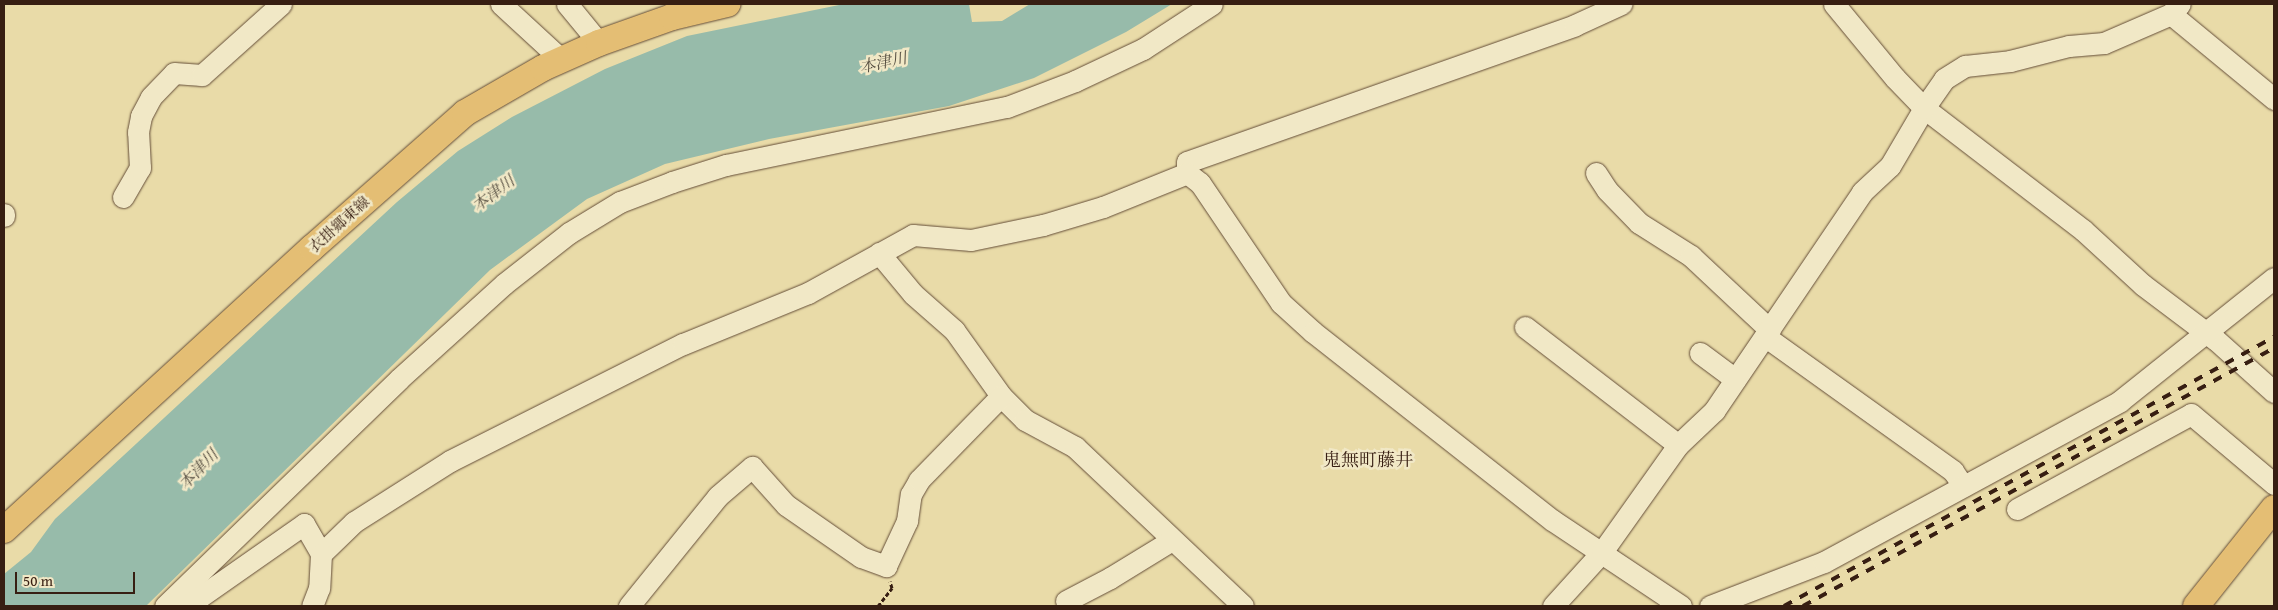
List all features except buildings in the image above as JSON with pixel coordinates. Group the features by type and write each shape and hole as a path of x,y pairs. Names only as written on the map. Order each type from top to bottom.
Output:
{"main road":[{"name":"衣掛郷東線","path":"4,530 312,248 465,113 510,86 599,43 672,17 727,4"},
{"path":"2196,606 2274,508"}],"street":[{"path":"122,197 140,168 138,132 141,116 151,97 174,73 202,75 281,4"},
{"path":"501,4 562,60"},
{"path":"567,4 599,43"},
{"path":"165,606 392,385 504,284 569,233 620,202 672,182 726,166 1007,107 1075,81 1142,48 1212,4"},
{"path":"1621,4 1529,42 1186,162 1188,173 1200,183 1282,303 1313,332 1552,520 1681,606"},
{"path":"1834,4 1895,78 1924,108 2083,230 2143,285 2206,333 2274,392"},
{"path":"1553,606 1602,552 1678,445 1714,411 1862,192 1890,166 1924,108 1944,80 1965,66 2010,61 2069,46 2104,43 2175,9 2274,99"},
{"path":"321,554 354,522 450,461 683,344 808,293 913,235 971,240 1043,225 1103,207 1188,173"},
{"path":"1596,173 1607,190 1639,223 1691,256 1768,333 1953,471 1963,486"},
{"path":"879,253 913,294 954,330 1001,396 1025,420 1075,447 1243,606"},
{"path":"1710,606 1824,562 2120,401 2274,278"},
{"path":"1525,326 1678,445"},
{"path":"1700,353 1735,380"},
{"path":"629,606 718,496 752,467 786,505 861,557 886,566 907,521 911,494 919,480 1001,396"},
{"path":"2017,509 2191,414 2274,484"},
{"path":"187,606 304,524 321,554 319,588 312,606"},
{"path":"1066,601 1110,578 1172,540"}],"path":[{"path":"878,606 892,588 886,566"}],"water":[{"name":"本津川","path":"844,4 969,4 972,22 1002,21 1030,4 1172,4 1126,32 1034,78 949,106 769,139 665,164 587,199 490,270 146,606 4,606 4,574 31,552 55,519 397,202 458,151 512,117 605,69 687,36"}],"railway":[{"path":"1784,606 2274,337"},
{"path":"1803,606 2274,348"}],"district":[{"name":"鬼無町藤井","path":"1368,460"}]}
